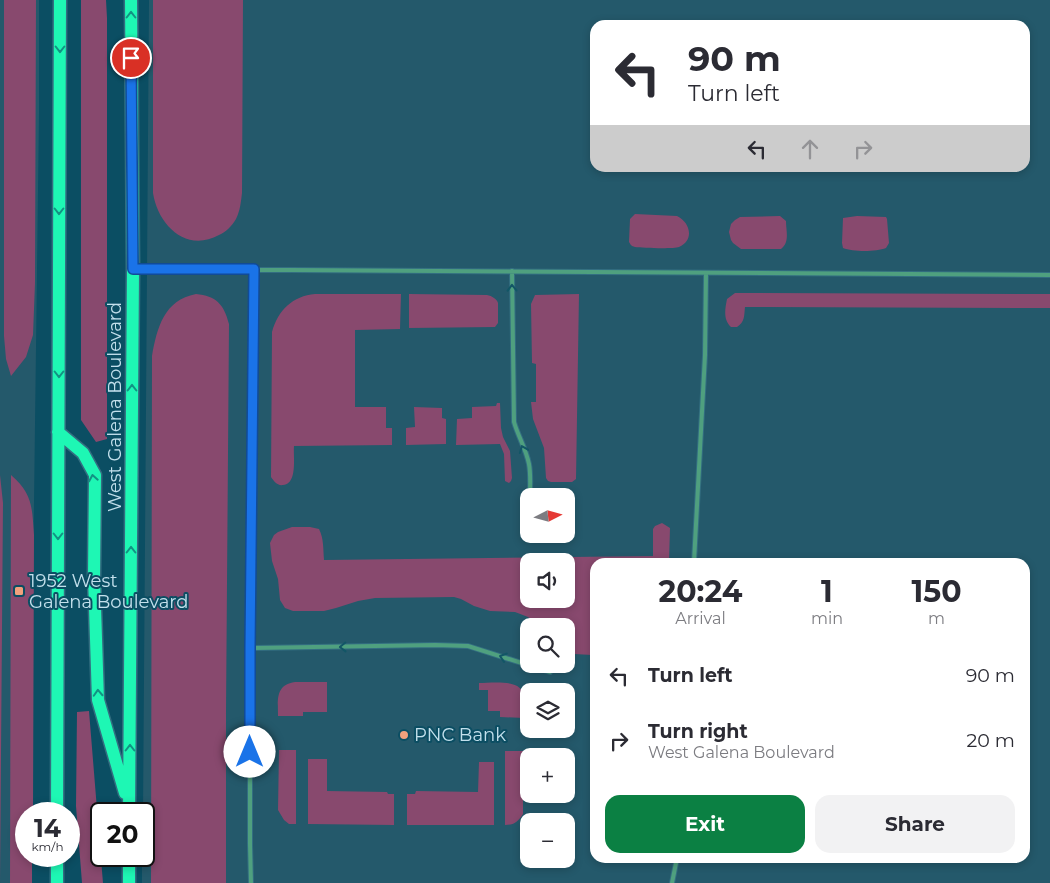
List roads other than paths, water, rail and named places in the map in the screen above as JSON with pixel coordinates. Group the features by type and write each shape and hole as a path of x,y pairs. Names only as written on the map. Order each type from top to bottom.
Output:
{"main road":[{"path":"57,802 60,0"},
{"name":"West Galena Boulevard","path":"129,802 133,269 131,0"},
{"path":"58,432 83,453 95,475 94,577 98,700 127,802"},
{"path":"57,867 57,883"},
{"path":"128,883 129,867"}],"lane":[{"path":"133,269 1050,275"},
{"path":"251,883 250,648 254,269"},
{"path":"512,271 514,422 529,463 530,488"},
{"path":"694,558 705,355 706,273"},
{"path":"250,648 468,646 520,662"},
{"path":"672,883 676,863"}],"place":[{"name":"1952 West Galena Boulevard","path":"19,591"},
{"name":"PNC Bank","path":"404,735"}]}
